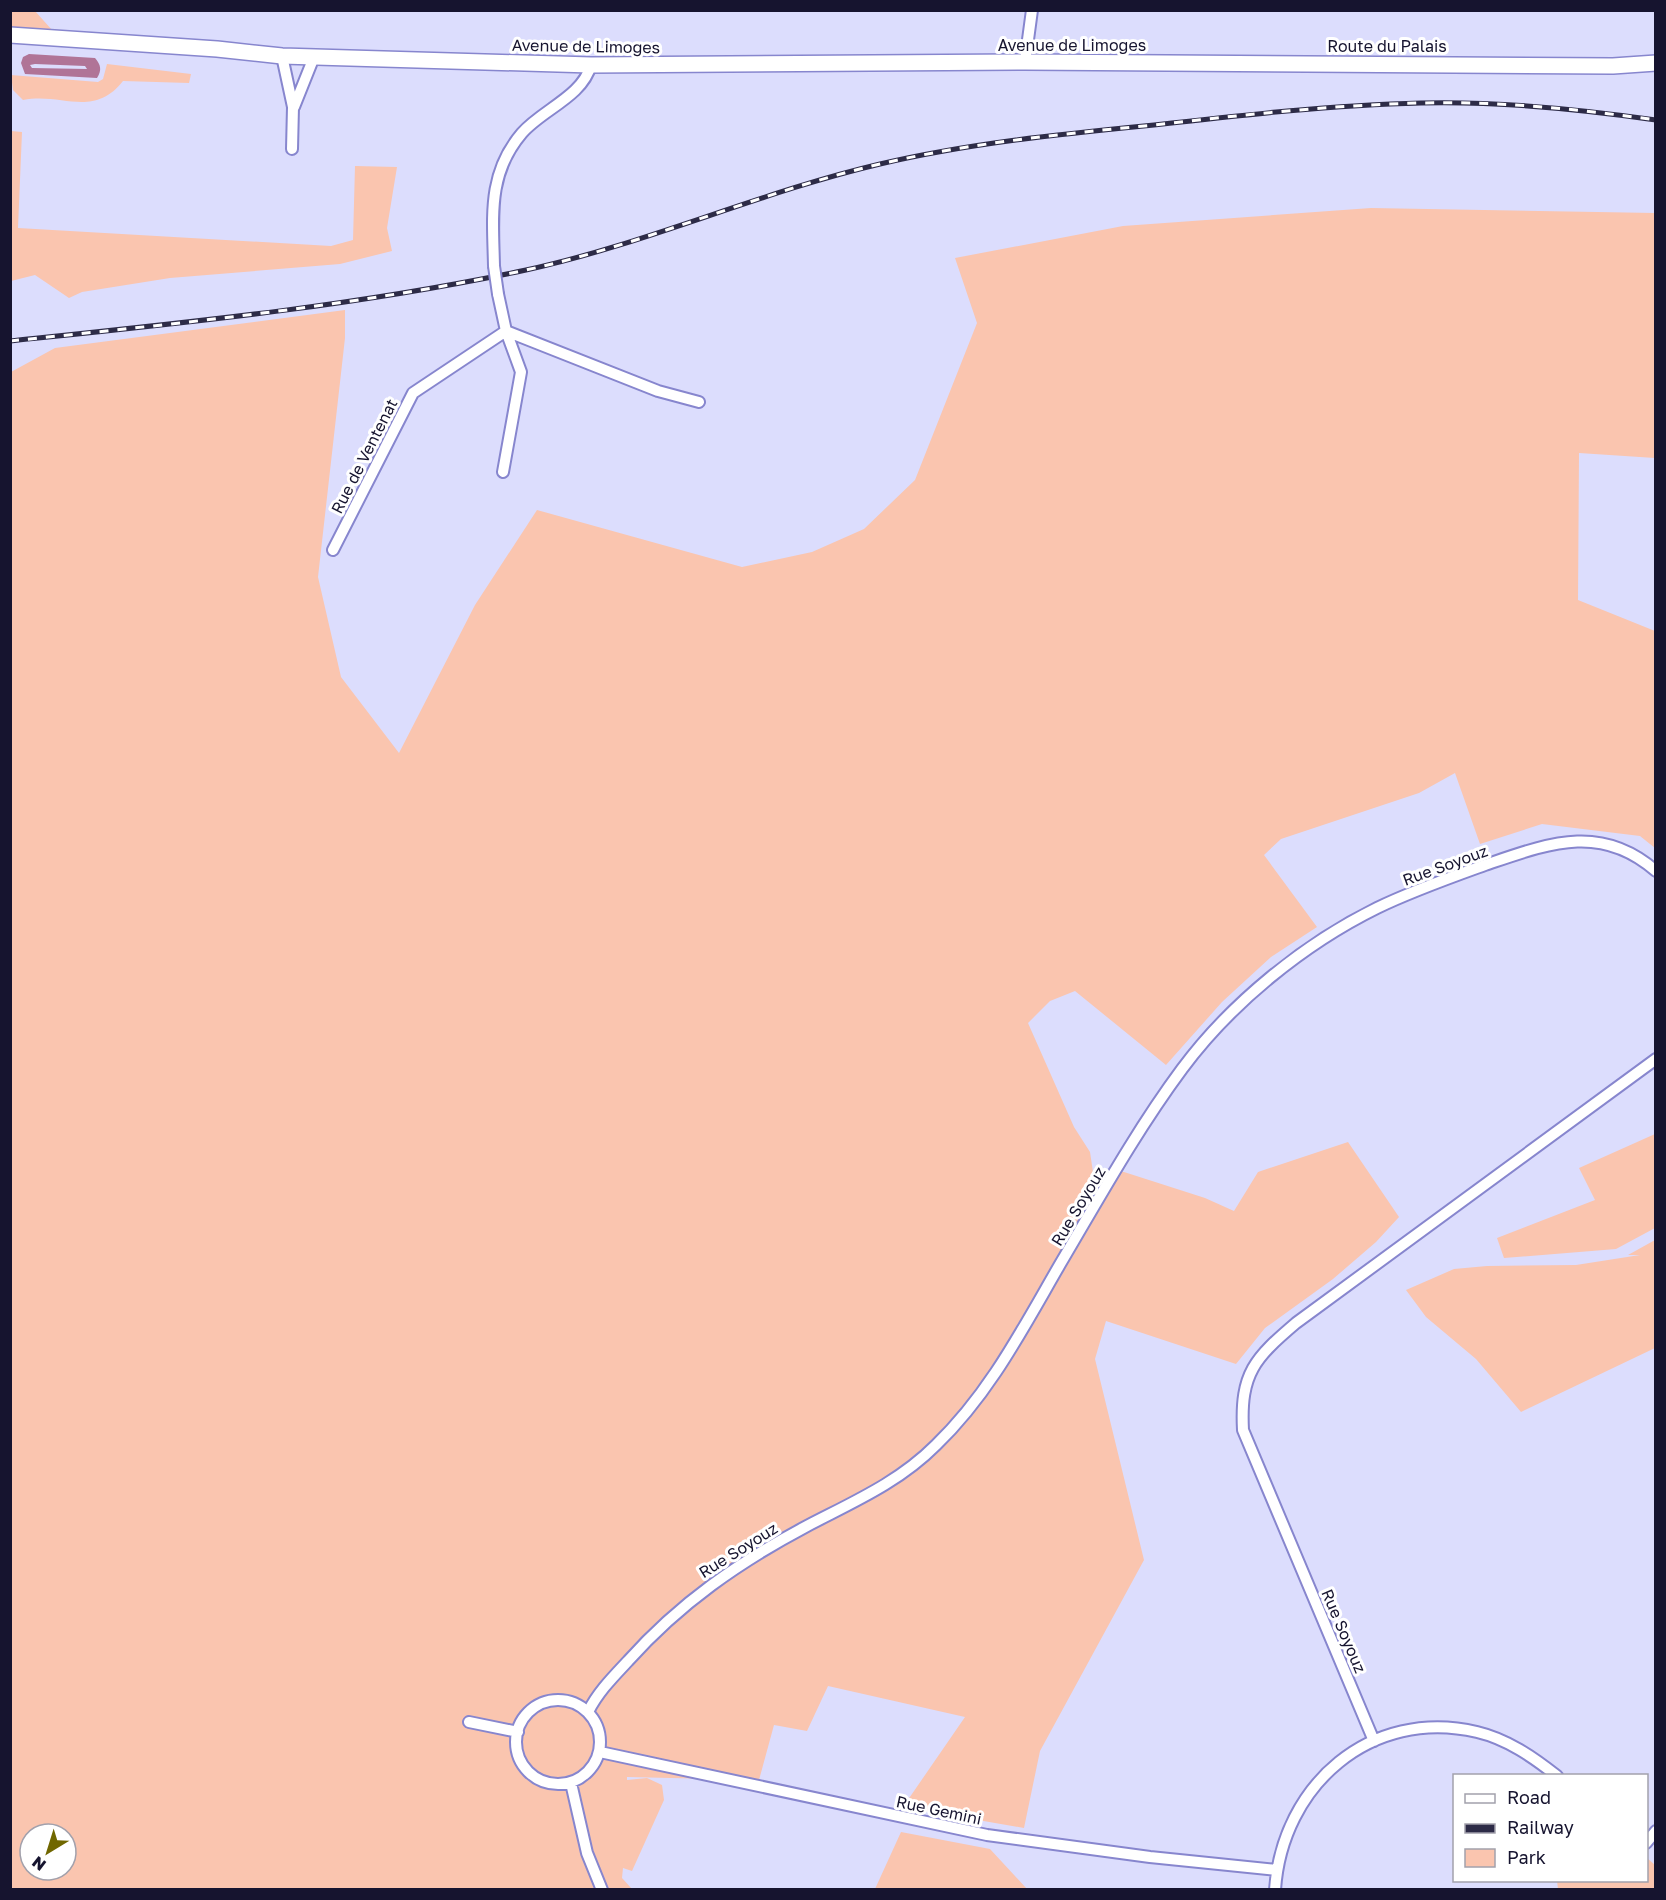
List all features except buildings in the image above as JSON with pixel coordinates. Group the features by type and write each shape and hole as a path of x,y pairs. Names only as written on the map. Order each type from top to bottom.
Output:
{"main road":[{"name":"Avenue de Limoges","path":"10,35 217,49 282,56 591,65 1162,63"},
{"name":"Route du Palais","path":"1162,63 1613,66 1656,63"},
{"name":"Route du Palais","path":"1613,66 1656,71"}],"street":[{"path":"1025,62 1032,10"},
{"path":"282,56 293,107 292,149"},
{"path":"293,107 314,57"},
{"path":"503,472 521,372 506,331 498,294 494,266 493,194 501,168 522,133 574,91 587,76 591,65"},
{"path":"506,331 658,391 699,402"},
{"name":"Rue de Ventenat","path":"333,550 413,393 506,331"},
{"name":"Rue Soyouz","path":"588,1712 595,1698 647,1640 708,1585 758,1552 858,1502 900,1476 964,1417 1000,1367 1109,1184 1184,1067 1218,1027 1269,980 1313,946 1376,908 1417,890 1521,853 1577,840 1611,845 1643,861 1656,871"},
{"name":"Rue Soyouz","path":"1374,1741 1243,1430 1241,1399 1248,1377 1262,1353 1296,1323 1656,1059"},
{"path":"547,1701 569,1701 588,1712 599,1730 600,1752 589,1771 571,1783 549,1783 530,1773 518,1754 518,1732 528,1713 547,1701"},
{"path":"469,1722 518,1732"},
{"path":"1275,1890 1276,1870 1281,1850 1297,1811 1310,1792 1345,1755 1374,1741 1395,1733 1431,1727 1478,1732 1501,1740 1538,1760 1555,1774"},
{"name":"Rue Gemini","path":"600,1752 987,1835 1150,1857 1276,1870"},
{"path":"571,1783 587,1853 602,1890"}],"green space":[{"path":"10,11 35,11 52,30 11,27"},
{"path":"107,64 191,74 189,83 123,81 112,92 100,99 88,102 37,98 23,100 13,90 11,75 98,82 103,79"},
{"path":"11,131 22,132 18,228 331,246 353,240 355,166 397,167 387,228 392,251 340,264 170,278 82,292 69,298 35,275 11,281"},
{"path":"1371,208 1655,213 1655,458 1579,453 1578,600 1655,631 1655,848 1640,836 1542,824 1480,844 1455,773 1419,793 1281,839 1264,855 1317,927 1271,957 1222,1002 1166,1065 1075,991 1050,1001 1028,1023 1074,1127 1090,1152 1093,1172 1124,1172 1205,1198 1234,1211 1258,1172 1348,1142 1399,1217 1376,1242 1333,1279 1265,1328 1236,1364 1106,1321 1095,1359 1144,1560 1040,1751 1024,1828 903,1807 965,1717 828,1686 807,1731 774,1725 759,1780 627,1777 627,1780 647,1778 662,1785 664,1800 632,1871 623,1868 622,1878 632,1889 11,1889 11,372 55,348 345,310 345,338 318,577 341,677 399,753 475,605 537,510 742,567 812,552 864,529 915,480 977,323 955,258 1123,226"},
{"path":"1655,1134 1655,1228 1616,1249 1504,1258 1497,1238 1595,1200 1579,1168"},
{"path":"1655,1240 1655,1348 1521,1412 1476,1359 1426,1317 1406,1290 1454,1269 1487,1266 1576,1265 1640,1255 1628,1255"},
{"path":"901,1832 990,1849 1027,1889 875,1889"},
{"path":"1648,1859 1655,1865 1655,1889 1558,1889 1557,1882 1648,1882"}],"shaded area":[{"path":"29,54 95,58 100,65 100,70 97,78 25,74 21,63 23,57","holes":["30,65 85,66 87,69 32,68"]}],"railway":[{"path":"10,341 334,304 462,283 571,259 791,189 880,164 948,150 1016,140 1287,111 1421,103 1480,103 1538,107 1656,120"}]}
